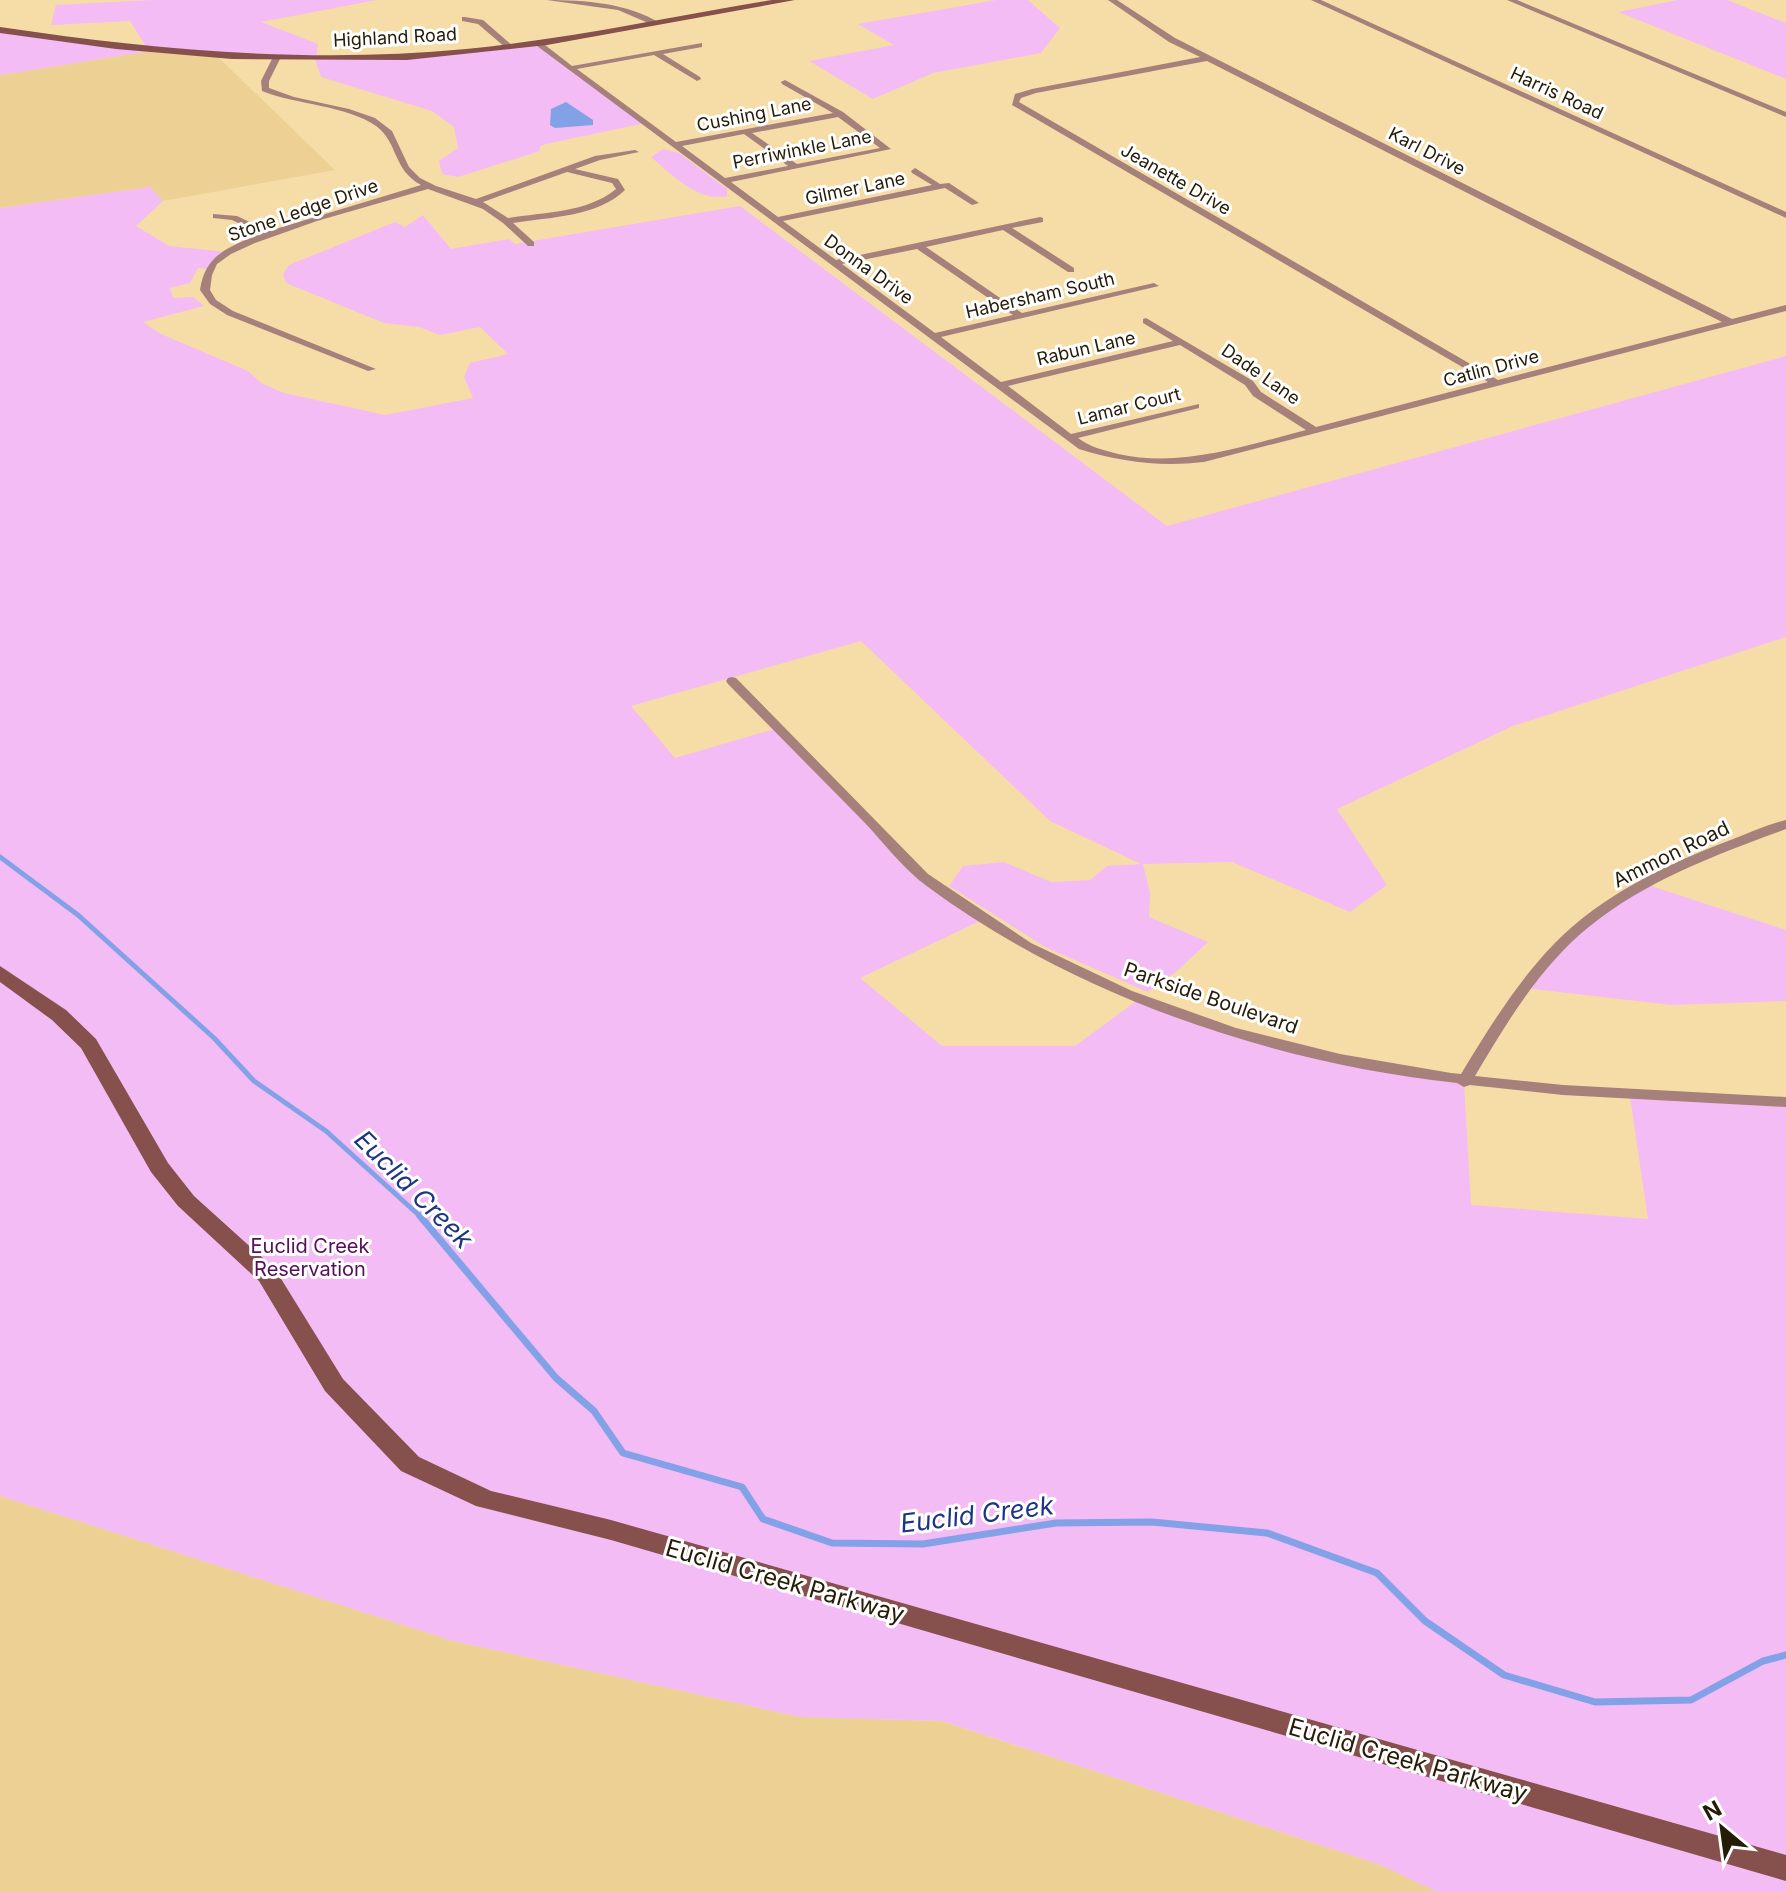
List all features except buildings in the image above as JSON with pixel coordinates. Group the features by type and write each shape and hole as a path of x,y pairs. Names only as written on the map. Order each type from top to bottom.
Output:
{"street":[{"path":"551,0 623,9 656,23"},
{"name":"Highland Road","path":"0,30 112,48 276,59 382,58 537,43 790,0"},
{"name":"Karl Drive","path":"1112,0 1172,40 1732,323"},
{"name":"Harris Road","path":"1315,0 1786,215"},
{"path":"1511,0 1786,115"},
{"path":"623,9 623,15 641,25"},
{"path":"465,19 477,20 509,46"},
{"name":"Donna Drive","path":"537,43 1083,447 1123,460 1161,465 1204,459"},
{"path":"572,68 699,45"},
{"path":"656,53 697,79"},
{"name":"Jeanette Drive","path":"1208,58 1035,91 1018,96 1015,103 1497,383"},
{"path":"276,59 265,81 265,89 303,104 369,119 382,126 400,150 408,173 428,186 476,202 508,221 531,244"},
{"path":"785,82 840,114"},
{"name":"Cushing Lane","path":"674,145 840,114"},
{"name":"Perriwinkle Lane","path":"724,181 887,149 840,114"},
{"path":"746,132 795,167"},
{"path":"476,202 565,169 635,152"},
{"path":"508,221 593,206 613,199 621,190 615,181 565,169"},
{"path":"915,171 975,203"},
{"name":"Stone Ledge Drive","path":"371,369 230,313 213,302 205,290 213,262 227,252 270,235 428,186"},
{"name":"Gilmer Lane","path":"776,220 940,187"},
{"path":"216,216 234,218 270,235"},
{"path":"836,263 1040,220"},
{"path":"1004,227 1071,270"},
{"path":"919,246 1020,316"},
{"name":"Habersham South","path":"933,336 1154,286"},
{"name":"Catlin Drive","path":"1204,459 1786,308"},
{"name":"Dade Lane","path":"1146,321 1178,343 1211,358 1315,431"},
{"name":"Rabun Lane","path":"1001,385 1178,343"},
{"name":"Lamar Court","path":"1070,437 1195,406"},
{"name":"Parkside Boulevard","path":"732,681 929,882 994,927 1139,999 1225,1028 1336,1059 1464,1082 1630,1097 1786,1102"},
{"name":"Ammon Road","path":"1464,1082 1509,1006 1562,944 1630,892 1707,854 1786,824"},
{"name":"Euclid Creek Parkway","path":"0,972 59,1015 89,1044 117,1087 159,1167 177,1190 267,1275 334,1385 410,1464 485,1499 611,1530 1786,1868"}],"shaded area":[{"path":"150,51 217,56 335,170 163,201 150,187 0,208 0,75"},
{"path":"0,1496 453,1641 800,1717 941,1721 1381,1865 1437,1892 0,1892"}],"green space":[{"path":"152,0 377,0 261,22 318,44 316,58 382,58 537,43 645,123 546,144 540,146 540,151 458,177 442,174 439,161 458,148 454,127 432,111 321,77 315,59 150,51 0,75 0,30 149,51 130,21 51,25 56,5"},
{"path":"996,0 1028,0 1060,28 1041,53 933,73 873,99 809,61 894,45 858,24"},
{"path":"1678,0 1727,0 1786,23 1786,79 1618,12"},
{"path":"663,149 679,153 727,189 727,196 706,195 676,179 651,157"},
{"name":"Euclid Creek Reservation","path":"150,187 163,201 136,226 169,246 227,252 210,269 198,268 190,283 170,288 173,298 193,297 204,306 143,322 161,334 248,371 261,383 284,393 385,415 473,398 464,377 470,363 508,354 480,327 440,335 419,327 384,323 286,283 283,274 289,265 395,222 405,227 423,215 451,249 509,239 515,244 740,206 1167,526 1786,356 1786,637 1513,726 1337,809 1387,885 1350,912 1232,862 1143,864 1150,893 1149,917 1208,942 1176,972 1148,992 1045,947 949,886 963,866 1004,862 1051,882 1090,880 1107,866 1141,864 1050,821 861,641 631,706 675,758 778,728 929,882 984,919 860,978 942,1046 1075,1046 1139,999 1336,1059 1464,1082 1471,1205 1648,1219 1630,1097 1786,1102 1786,1892 1437,1892 1381,1865 942,1721 800,1717 453,1641 0,1496 0,208"},
{"path":"1645,884 1786,930 1786,1001 1672,1005 1524,988 1562,944"}],"water":[{"path":"566,102 593,120 593,125 555,128 550,125 551,109"}],"waterway":[{"name":"Euclid Creek","path":"0,857 78,915 214,1038 254,1081 326,1131 421,1217"},
{"name":"Euclid Creek","path":"421,1217 556,1378 594,1411 623,1453 742,1487 763,1519 832,1543 923,1544 1056,1523 1152,1522 1267,1533 1377,1573 1425,1621 1504,1675 1595,1702 1691,1700 1763,1661 1786,1655"}]}
